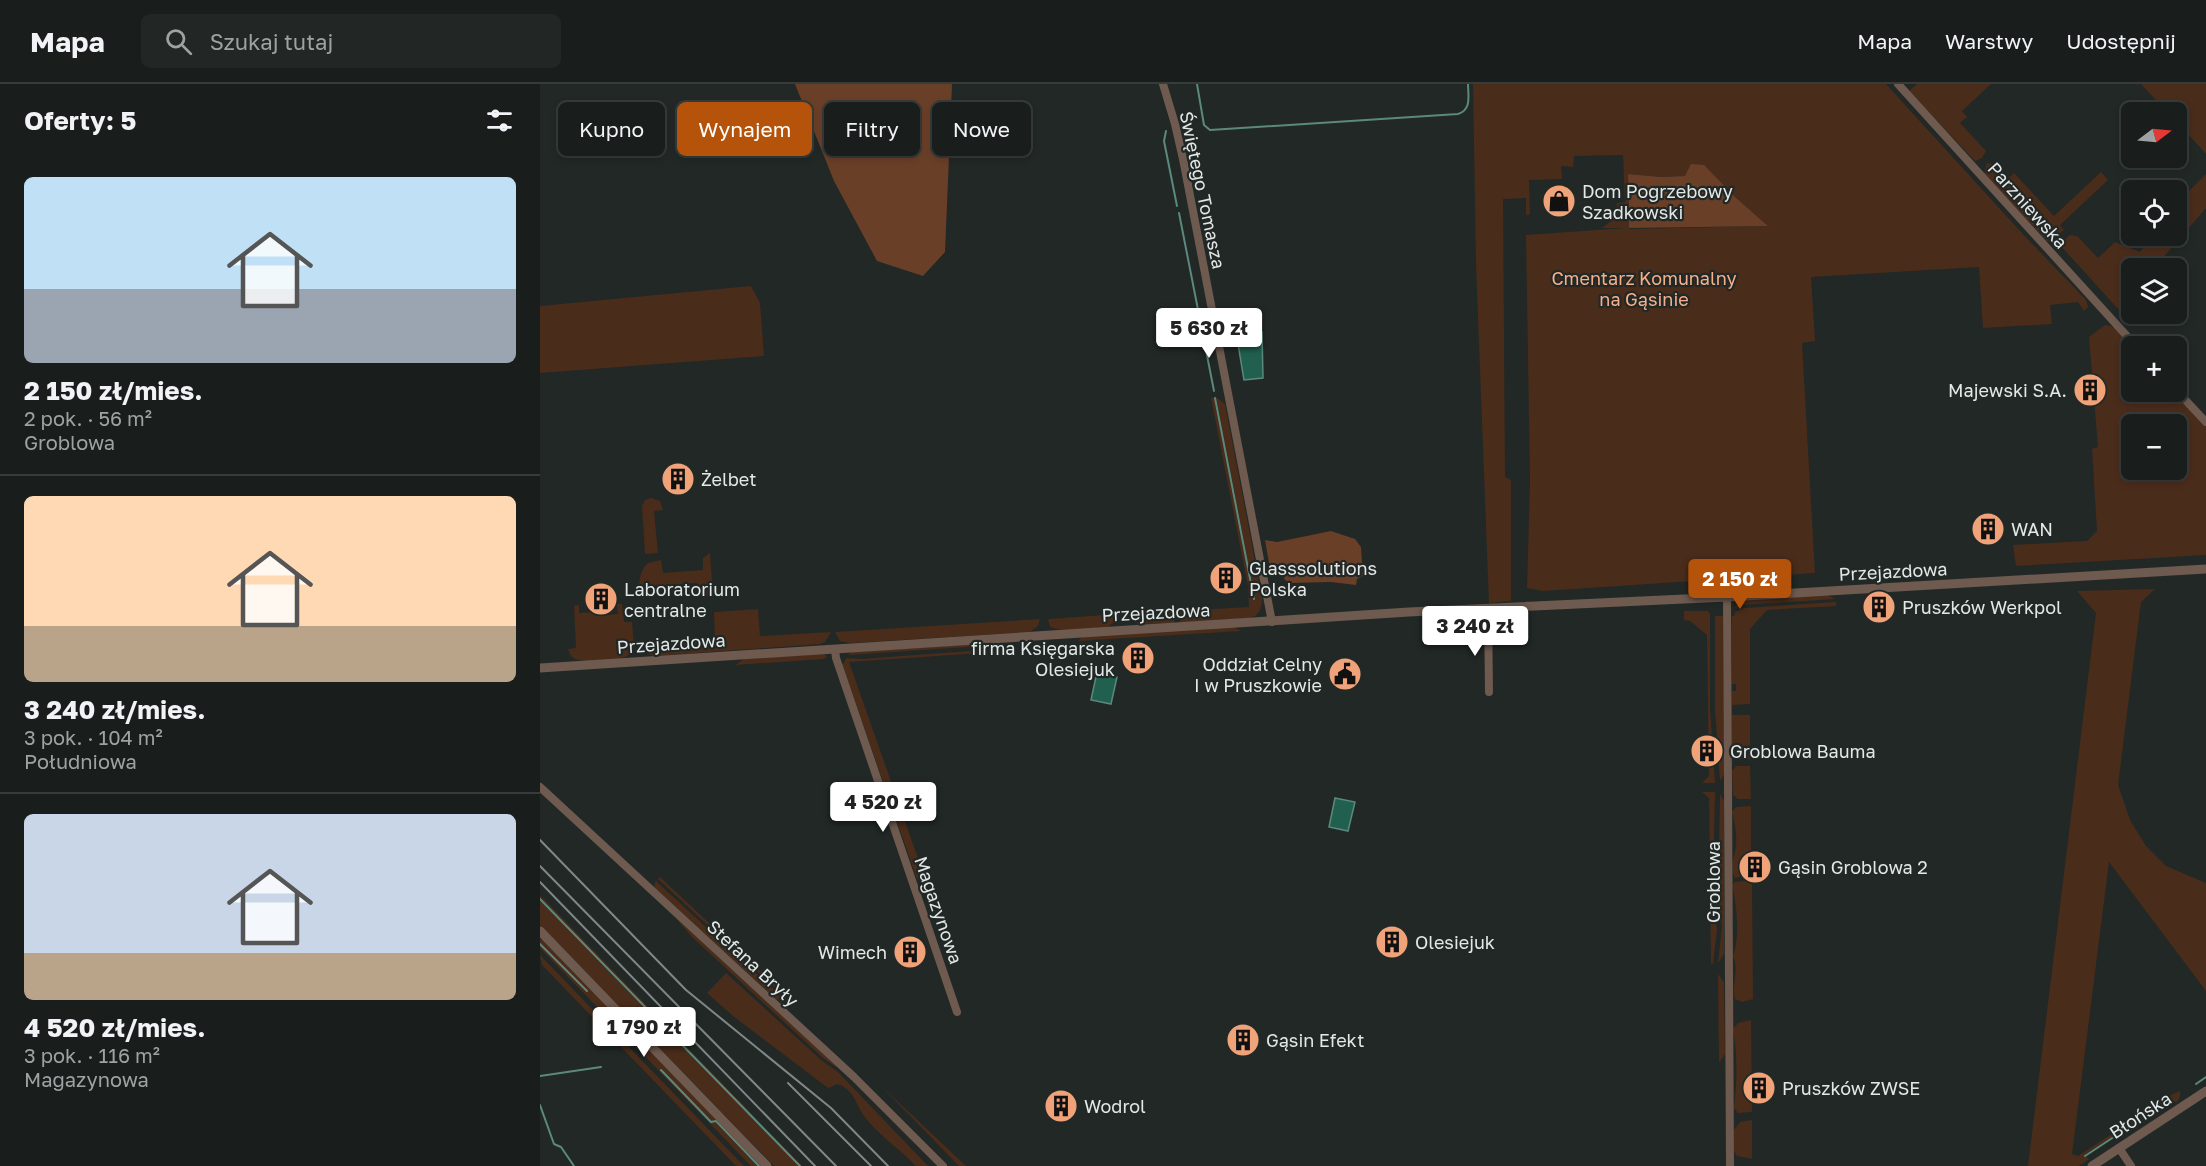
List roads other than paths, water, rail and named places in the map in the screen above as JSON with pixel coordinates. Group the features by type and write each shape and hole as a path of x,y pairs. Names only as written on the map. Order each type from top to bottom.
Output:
{"street":[{"name":"Świętego Tomasza","path":"1162,84 1183,159 1272,622"},
{"name":"Parzniewska","path":"1898,84 2127,336"},
{"path":"2187,402 2206,422"},
{"name":"Przejazdowa","path":"540,668 1488,608 1727,597 2206,569"},
{"name":"Groblowa","path":"1727,597 1730,1166"},
{"path":"1488,608 1489,692"},
{"name":"Magazynowa","path":"835,648 836,658 957,1012"},
{"name":"Stefana Bryły","path":"540,787 839,1063 943,1166"},
{"path":"540,932 767,1166"},
{"name":"Błońska","path":"2092,1166 2206,1091"},
{"path":"2118,1148 2131,1166"}],"waterway":[{"path":"1197,84 1204,125 1210,130 1458,114 1467,106 1468,84"},
{"path":"1166,131 1164,141 1177,206"},
{"path":"1179,213 1214,391"},
{"path":"1215,398 1254,599"},
{"path":"540,899 800,1166"},
{"path":"540,944 587,991"},
{"path":"540,1076 601,1067"},
{"path":"661,1070 711,1122 716,1121 759,1166"},
{"path":"2196,1084 2206,1077"},
{"path":"540,1105 554,1144 561,1147 574,1166"},
{"path":"2085,1156 2135,1123"}],"railway":[{"path":"540,840 686,990 831,1108 888,1166"},
{"path":"540,866 836,1166"},
{"path":"540,882 815,1166"},
{"path":"788,1083 871,1166"}],"place":[{"name":"Dom Pogrzebowy Szadkowski","path":"1559,201"},
{"name":"Majewski S.A.","path":"2090,390"},
{"name":"Żelbet","path":"678,479"},
{"name":"WAN","path":"1988,529"},
{"name":"Glasssolutions Polska","path":"1226,578"},
{"name":"Laboratorium centralne","path":"601,599"},
{"name":"Pruszków Werkpol","path":"1879,607"},
{"name":"firma Księgarska Olesiejuk","path":"1138,658"},
{"name":"Oddział Celny I w Pruszkowie","path":"1345,674"},
{"name":"Groblowa Bauma","path":"1707,751"},
{"name":"Gąsin Groblowa 2","path":"1755,867"},
{"name":"Olesiejuk","path":"1392,942"},
{"name":"Wimech","path":"910,952"},
{"name":"Gąsin Efekt","path":"1243,1040"},
{"name":"Pruszków ZWSE","path":"1759,1088"},
{"name":"Wodrol","path":"1061,1106"}],"park label":[{"name":"Cmentarz Komunalny na Gąsinie","path":"1644,288"}]}
